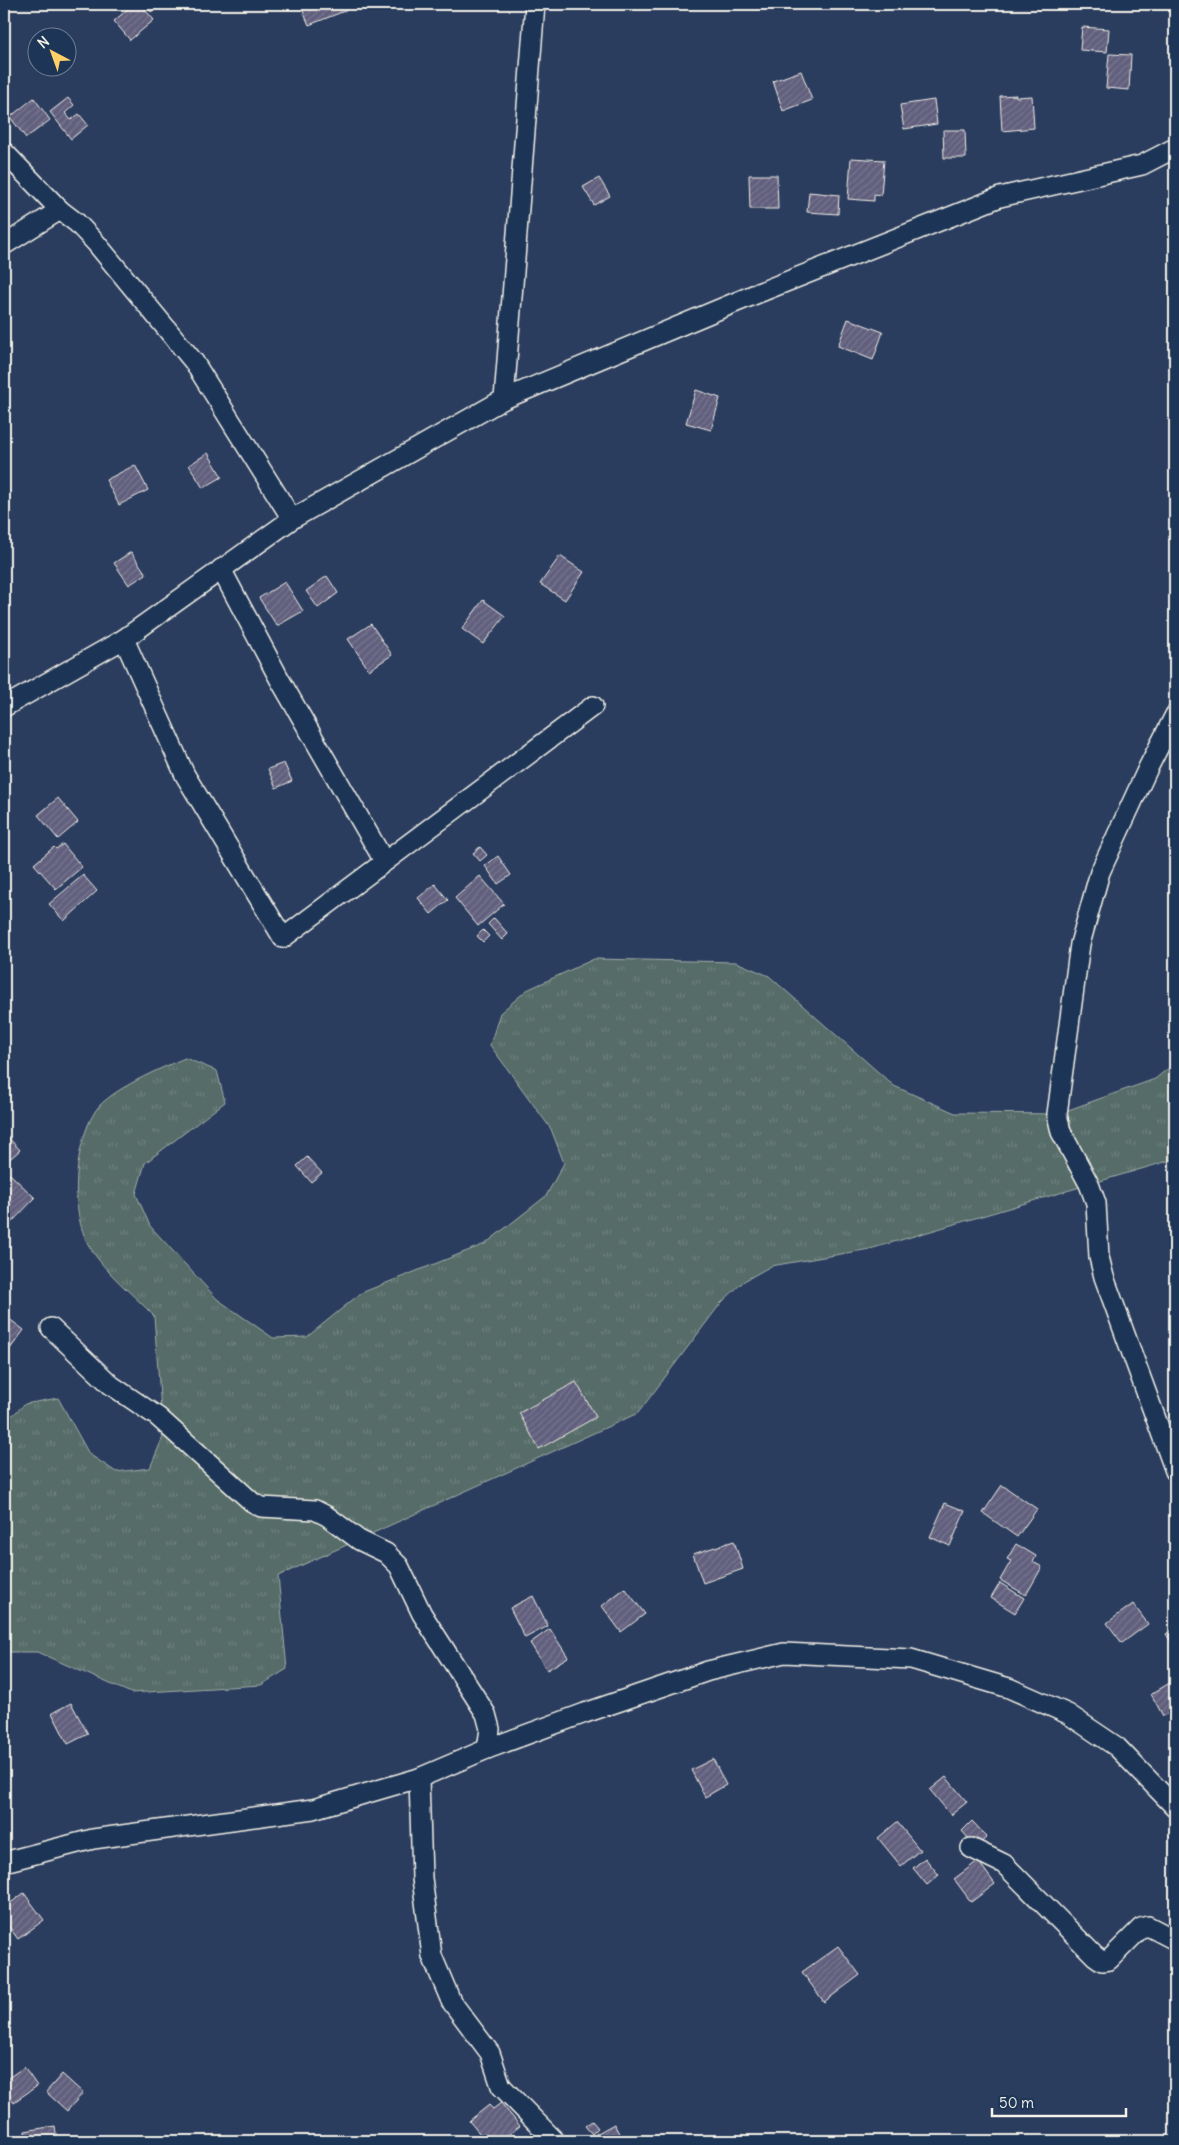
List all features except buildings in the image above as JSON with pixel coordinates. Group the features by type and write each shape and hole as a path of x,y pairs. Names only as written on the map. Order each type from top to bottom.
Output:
{"street":[{"path":"504,398 535,4"},
{"path":"4,707 124,638 292,519 504,398 758,293 1000,197 1142,165 1175,148"},
{"path":"4,152 60,210 77,223 96,243 194,362 292,519"},
{"path":"4,245 60,210"},
{"path":"221,569 280,680 384,861"},
{"path":"124,638 185,775 283,938 593,706"},
{"path":"1175,715 1148,768 1100,872 1080,944 1057,1114 1061,1132 1089,1184 1096,1203 1099,1257 1104,1277 1175,1471"},
{"path":"51,1328 111,1385 158,1417 252,1502 261,1508 315,1510 327,1516 359,1540 386,1552 399,1566 422,1614 486,1714 490,1729 487,1749"},
{"path":"4,1862 92,1839 313,1810 419,1778 487,1749 708,1671 784,1653 911,1659 1009,1688 1068,1714 1117,1748 1175,1807"},
{"path":"419,1778 422,1878 432,1956 450,2001 490,2053 501,2086 555,2141"},
{"path":"971,1848 1004,1864 1095,1956 1102,1960 1109,1960 1141,1928 1148,1926 1175,1940"}],"green space":[{"path":"594,959 736,962 769,976 894,1086 955,1113 1057,1114 1155,1079 1175,1063 1175,1159 870,1249 771,1266 744,1281 721,1303 638,1413 278,1576 287,1669 261,1685 131,1693 37,1652 4,1652 4,1423 25,1404 58,1398 89,1454 116,1472 150,1468 163,1437 154,1316 111,1274 96,1256 89,1246 79,1215 77,1177 79,1158 83,1140 96,1110 103,1102 124,1087 185,1058 217,1071 225,1102 145,1163 136,1194 150,1226 217,1299 273,1338 307,1337 361,1293 485,1244 546,1196 564,1163 551,1129 490,1045 500,1013 527,990"}]}
